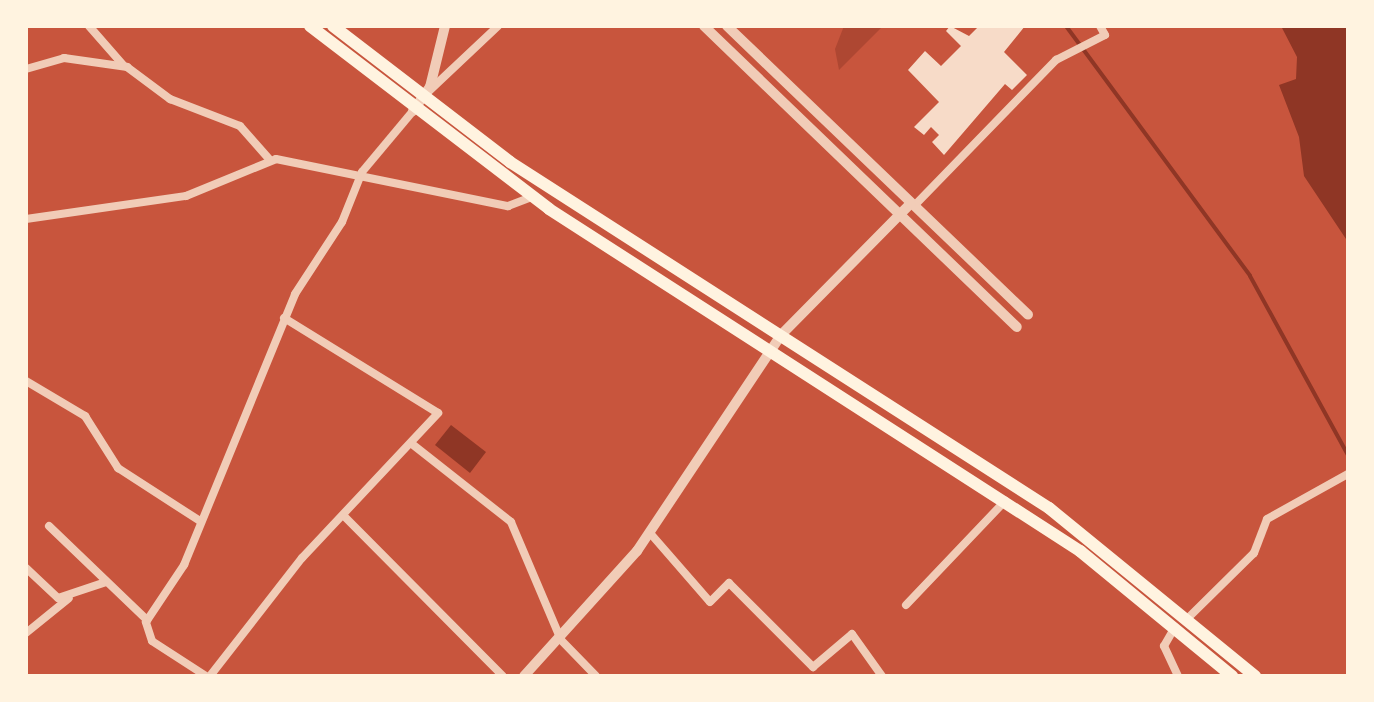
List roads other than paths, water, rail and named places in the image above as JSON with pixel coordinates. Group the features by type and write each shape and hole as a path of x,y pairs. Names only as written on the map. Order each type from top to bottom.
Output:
{"main road":[{"path":"310,26 413,111 532,197 1005,501 1176,627 1232,676"},
{"path":"333,26 426,96 781,335 1049,508 1189,617 1255,676"}],"street":[{"path":"89,26 124,66 170,99 240,126 270,160 357,180 508,206 532,197"},
{"path":"426,96 445,26"},
{"path":"147,620 180,572 284,318 342,222 357,180 426,96 498,26"},
{"path":"704,26 1017,327"},
{"path":"727,26 1028,315"},
{"path":"524,676 561,640 650,533 781,335 1056,60 1105,35 1100,26"},
{"path":"26,69 64,58 124,66"},
{"path":"26,219 186,196 270,160"},
{"path":"49,526 147,620 152,641 208,676 302,558 345,517 438,413 284,318"},
{"path":"26,381 88,419 118,468 200,521"},
{"path":"412,444 511,522 561,640 596,676"},
{"path":"1189,617 1254,553 1267,519 1348,474"},
{"path":"906,605 1005,501"},
{"path":"345,517 503,676"},
{"path":"650,533 710,602 729,583 813,667 852,634 882,676"},
{"path":"26,568 54,596 70,597"},
{"path":"26,633 70,597 106,582"},
{"path":"1176,627 1164,646 1178,676"}],"waterway":[{"path":"1066,26 1250,276 1348,455"}]}
